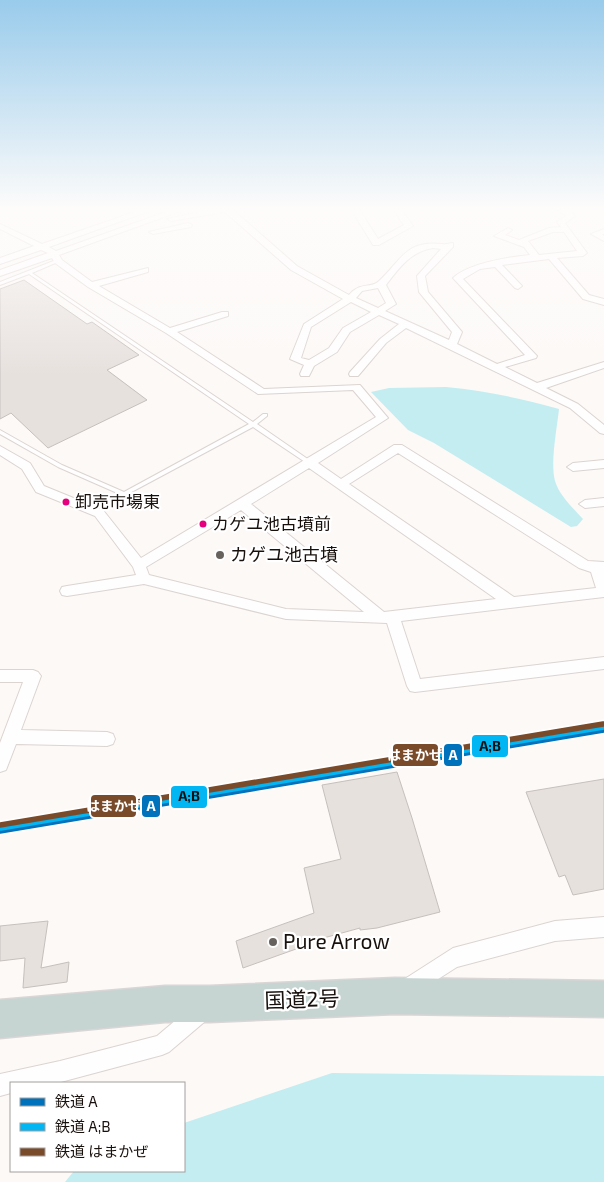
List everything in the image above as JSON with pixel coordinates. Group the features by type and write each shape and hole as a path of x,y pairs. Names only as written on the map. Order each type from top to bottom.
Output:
{"highway":[{"name":"国道2号","path":"0,1019 165,1004 210,1004 396,996 604,999"}],"street":[{"path":"0,273 31,264"},
{"path":"65,264 91,285 169,331 262,392 356,387 382,418 139,565"},
{"path":"290,264 329,289 452,345 574,406 604,431"},
{"path":"310,364 295,359 307,326 350,298 359,289 381,286 398,264"},
{"path":"432,264 421,276 424,292 457,332 452,345"},
{"path":"496,264 478,267 457,278 532,356 502,364 499,368"},
{"path":"497,264 518,286"},
{"path":"558,264 586,297 604,302"},
{"path":"91,285 145,270"},
{"path":"305,374 310,364 332,350 346,330 391,304 381,286"},
{"path":"169,331 225,314"},
{"path":"354,374 383,341 405,324"},
{"path":"537,387 604,365"},
{"path":"67,591 144,579 286,614 387,617 604,591 601,568 584,565 398,448 341,484"},
{"path":"0,450 26,466 40,489 99,513 139,565 144,579"},
{"path":"310,462 512,603"},
{"path":"573,467 604,464"},
{"path":"585,504 604,502"},
{"path":"242,504 387,617 415,686 604,663"},
{"path":"0,676 33,676 0,765"},
{"path":"10,737 107,739"},
{"path":"396,996 453,958 555,931 604,926"},
{"path":"14,1082 162,1045 210,1004"}],"lane":[{"path":"0,284 30,273 44,264"},
{"path":"30,273 252,425 310,462"},
{"path":"0,432 60,466 124,494 252,425 265,415"}],"water":[{"path":"446,387 503,395 559,409 554,455 555,481 567,501 583,519 577,526 571,527 434,443 408,430 371,392 389,388"},
{"path":"332,1073 604,1076 604,1182 65,1182 73,1172 185,1172 185,1123"}],"building":[{"path":"24,280 87,324 92,322 139,355 107,370 147,400 48,448 11,413 0,419 0,289"},
{"path":"397,772 440,912 377,928 360,930 360,928 309,942 310,944 243,968 236,941 314,913 304,868 341,859 322,785"},
{"path":"604,779 604,889 573,895 565,875 559,877 526,792"},
{"path":"48,921 41,968 69,962 67,982 23,988 25,958 0,961 0,926"}],"rail line":[{"name":"はまかぜ","path":"0,825 603,724"},
{"name":"A;B","path":"1,828 604,727"},
{"name":"A","path":"0,831 604,730"}],"place":[{"name":"卸売市場東","path":"66,502"},
{"name":"カゲユ池古墳前","path":"203,524"},
{"name":"カゲユ池古墳","path":"220,555"},
{"name":"Pure Arrow","path":"273,942"}]}
